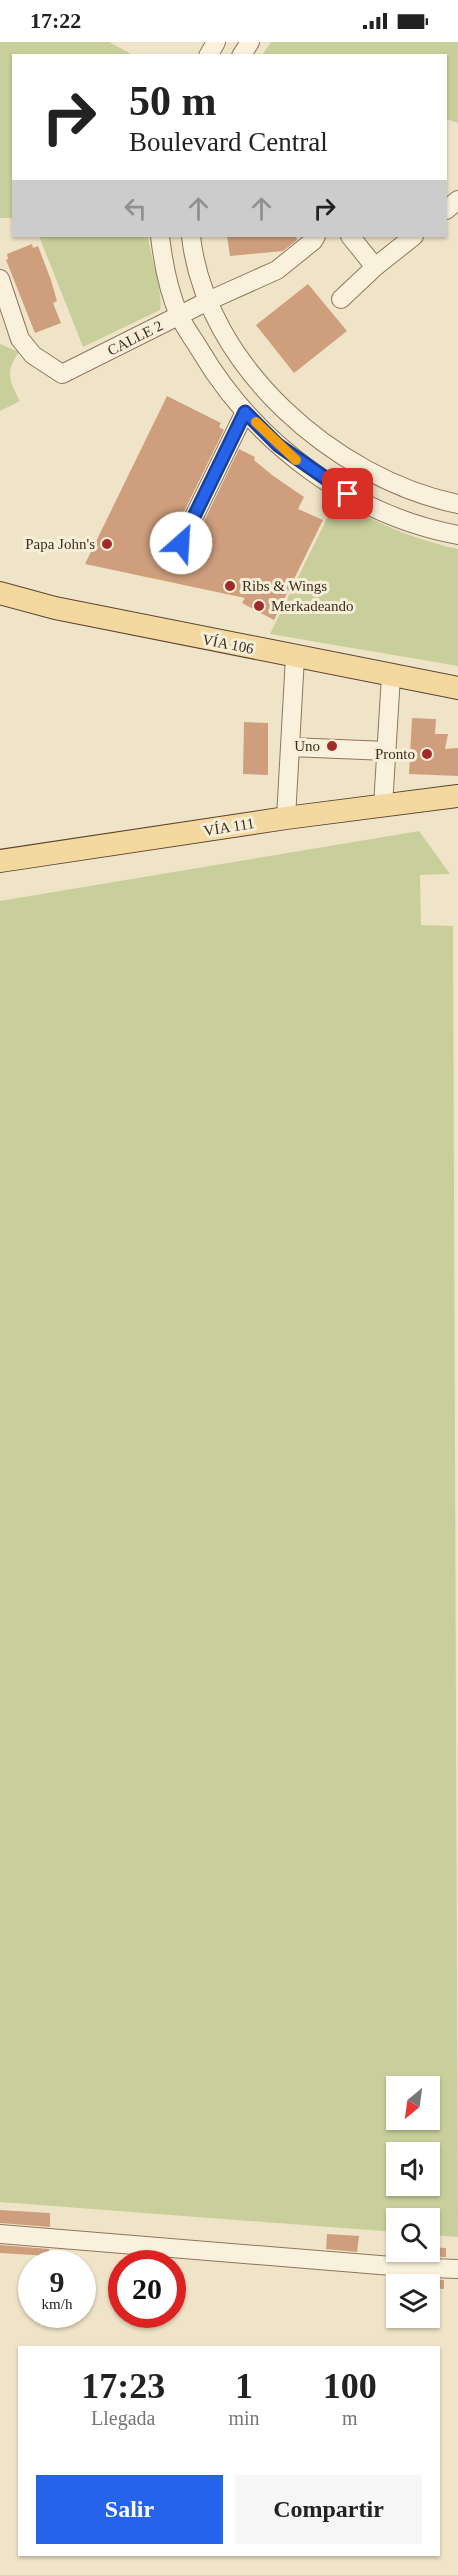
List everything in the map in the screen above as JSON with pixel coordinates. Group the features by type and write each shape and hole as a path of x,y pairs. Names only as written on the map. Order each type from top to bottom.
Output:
{"main road":[{"name":"VÍA 106","path":"0,593 55,608 458,688"},
{"name":"VÍA 111","path":"0,861 286,818 458,796"}],"street":[{"path":"159,237 165,271 179,316 211,368 245,412 278,445 302,464 371,507 428,529 458,535"},
{"path":"191,237 193,255 208,301 230,343 279,404 312,434 339,453 408,490 458,504"},
{"name":"CALLE 2","path":"3,297 24,345 62,374 208,301 277,270 315,237"},
{"path":"352,237 375,267"},
{"path":"341,299 375,267 413,237"},
{"path":"0,279 3,297"},
{"path":"181,543 245,412"},
{"path":"286,818 295,657"},
{"path":"383,806 391,676"},
{"path":"290,747 387,751"},
{"path":"0,2234 392,2266 458,2269"}],"green space":[{"path":"0,42 109,42 131,54 12,54 12,218 0,218"},
{"path":"271,42 458,42 458,123 447,119 447,54 263,54"},
{"path":"39,237 148,237 160,295 160,310 83,347"},
{"path":"0,344 19,352 12,365 10,376 20,401 0,411"},
{"path":"336,500 395,529 426,541 458,549 458,666 270,634"},
{"path":"419,831 450,874 420,875 421,925 453,926 458,2237 440,2236 440,2208 386,2208 386,2231 0,2202 0,901"}],"building":[{"path":"227,237 296,237 297,240 283,251 230,256"},
{"path":"32,244 33,248 38,246 51,280 57,301 53,303 61,323 35,333 6,260 8,259 7,254"},
{"path":"308,284 347,331 294,373 256,325"},
{"path":"167,396 221,423 219,427 224,430 171,538 170,544 176,553 182,554 191,548 239,449 255,457 254,460 272,475 304,497 298,509 323,520 274,620 242,603 245,598 85,564"},
{"name":"Pronto","path":"412,718 436,719 435,734 448,734 445,749 458,748 458,776 409,774"},
{"path":"244,722 268,723 268,775 243,774"},
{"path":"0,2210 50,2213 50,2227 0,2223"},
{"path":"327,2234 359,2236 357,2252 326,2249"},
{"path":"0,2245 49,2249 18,2250 18,2254 0,2253"},
{"path":"440,2248 446,2248 446,2257 440,2257"},
{"path":"440,2280 444,2280 444,2289 440,2289"}],"slow traffic":[{"path":"256,422 296,460"}],"place":[{"name":"Papa John's","path":"107,544"},
{"name":"Ribs & Wings","path":"230,586"},
{"name":"Merkadeando","path":"259,606"},
{"name":"Uno","path":"332,746"},
{"name":"Pronto","path":"427,754"}],"route":[{"path":"181,543 245,412 278,445 302,464 348,494"}]}
